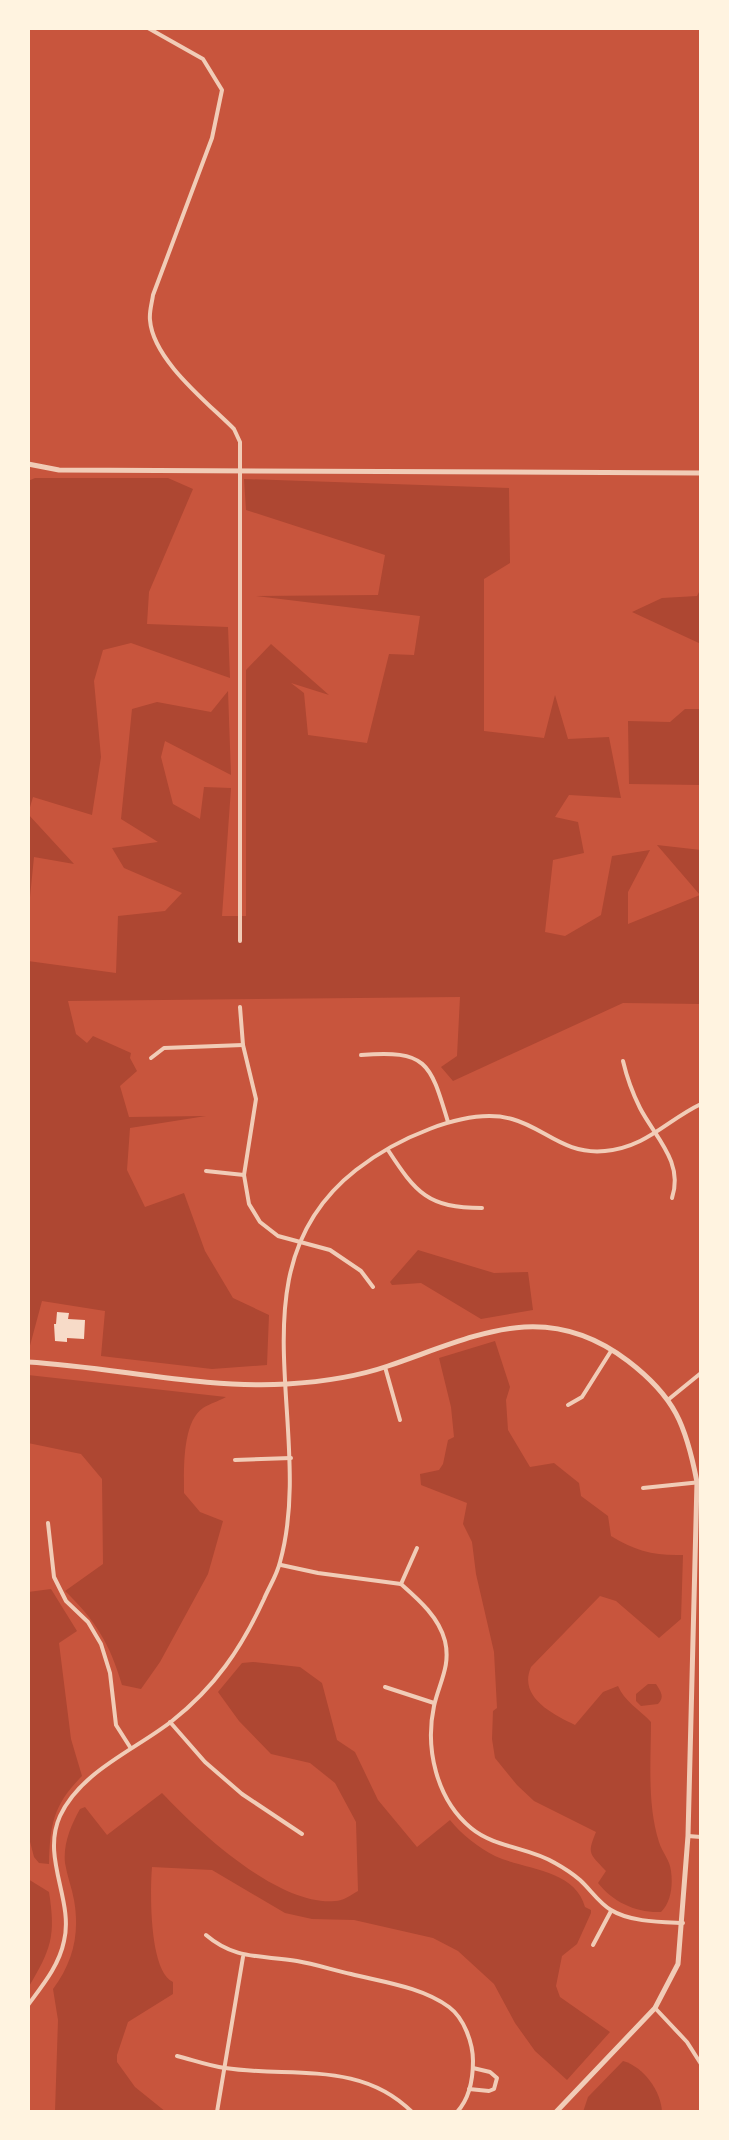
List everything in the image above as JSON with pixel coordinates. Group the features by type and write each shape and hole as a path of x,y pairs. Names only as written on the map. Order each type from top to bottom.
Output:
{"street":[{"path":"148,28 203,59 222,90 212,138 153,295 149,320 157,346 173,368 234,429 240,442 240,941"},
{"path":"28,464 59,470 239,473 701,473"},
{"path":"240,1007 243,1045 256,1099 244,1175 249,1204 260,1222 278,1236 330,1250 361,1271 373,1287"},
{"path":"151,1058 164,1048 243,1045"},
{"path":"361,1055 394,1053 417,1058 430,1070 437,1084 448,1122"},
{"path":"623,1061 635,1098 671,1159 677,1183 672,1198"},
{"path":"28,2005 52,1971 65,1940 65,1913 57,1880 54,1838 61,1815 78,1790 130,1747 170,1722 218,1679 249,1630 280,1565 290,1510 291,1458 283,1307 288,1277 300,1242 317,1212 337,1187 358,1168 448,1122 486,1116 513,1119 572,1148 604,1151 658,1133 701,1104"},
{"path":"388,1150 411,1186 433,1199 461,1208 482,1208"},
{"path":"206,1171 244,1175"},
{"path":"28,1362 82,1365 208,1383 285,1384 330,1380 385,1367 467,1336 512,1327 552,1328 586,1337 613,1349 650,1377 669,1399 688,1438 699,1482 688,1836 678,1964 655,2008 556,2112"},
{"path":"568,1405 582,1397 613,1349"},
{"path":"385,1367 400,1420"},
{"path":"669,1399 701,1373"},
{"path":"235,1460 291,1458"},
{"path":"643,1488 699,1482"},
{"path":"48,1523 54,1577 66,1601 88,1622 101,1644 110,1673 116,1725 130,1747"},
{"path":"401,1584 417,1548"},
{"path":"280,1565 401,1584 430,1612 445,1641 447,1664 434,1703 431,1751 439,1785 470,1828 489,1840 551,1860 578,1878 611,1911 652,1922 683,1923"},
{"path":"385,1687 434,1703"},
{"path":"170,1722 205,1762 242,1794 302,1834"},
{"path":"688,1836 701,1837"},
{"path":"593,1945 611,1911"},
{"path":"206,1935 217,1945 243,1956 299,1961 344,1972 434,1997 452,2009 466,2030 473,2052 469,2089 465,2103 457,2112"},
{"path":"217,2112 243,1956"},
{"path":"655,2008 687,2042 701,2064"},
{"path":"177,2056 224,2068 347,2077 368,2082 412,2112"},
{"path":"469,2089 489,2091 494,2089 497,2078 490,2072 473,2068"}],"shaded area":[{"path":"35,478 168,478 193,489 149,592 147,624 228,627 230,678 131,643 103,650 94,681 101,757 92,815 33,797 28,814 28,481"},
{"path":"244,479 509,488 510,563 484,579 484,731 544,738 555,695 568,739 609,737 621,798 569,795 555,817 578,822 584,853 553,860 545,932 565,936 601,915 612,856 650,850 628,892 628,924 700,895 657,845 701,850 701,1004 623,1003 453,1081 441,1067 457,1056 460,997 68,1001 76,1034 87,1043 93,1036 131,1053 130,1058 137,1071 120,1086 129,1117 206,1116 130,1128 127,1170 145,1207 184,1193 205,1251 233,1298 269,1315 267,1365 212,1369 101,1356 105,1311 42,1301 28,1353 28,961 116,973 118,916 165,911 182,893 124,868 112,848 158,842 121,819 132,709 157,702 211,712 228,691 231,775 165,741 161,757 173,804 200,819 204,787 231,788 222,916 246,916 246,670 271,644 329,695 291,683 304,693 308,735 367,743 389,654 414,655 420,616 256,596 378,595 385,555 246,510"},
{"path":"701,588 701,644 632,612 662,598 697,596"},
{"path":"685,709 701,709 701,785 629,784 628,721 670,722"},
{"path":"28,814 74,864 34,857 28,917"},
{"path":"418,1250 494,1273 528,1272 533,1310 481,1319 421,1283 392,1285 390,1282"},
{"path":"495,1341 510,1387 506,1400 508,1430 530,1467 554,1463 579,1483 581,1496 608,1516 611,1536 646,1552 683,1555 681,1619 659,1638 616,1601 600,1596 531,1667 528,1678 533,1696 540,1703 575,1725 603,1692 618,1686 628,1701 651,1722 650,1782 655,1828 672,1877 669,1899 661,1912 634,1908 604,1890 598,1883 606,1871 591,1853 596,1832 534,1801 495,1758 492,1739 493,1711 497,1708 494,1652 472,1542 463,1524 467,1503 421,1485 420,1474 439,1470 448,1440 454,1437 451,1407 439,1358"},
{"path":"28,1375 226,1397 196,1415 186,1447 184,1493 200,1512 223,1521 208,1574 160,1662 141,1689 122,1685 101,1634 65,1591 103,1564 102,1479 81,1454 28,1443"},
{"path":"51,1589 77,1631 59,1643 71,1739 82,1776 65,1796 55,1816 49,1864 39,1863 34,1857 28,1834 28,1592"},
{"path":"242,1663 300,1667 322,1683 337,1740 355,1752 378,1800 417,1847 450,1820 489,1853 548,1872 571,1885 579,1894 591,1913 577,1944 562,1956 556,1986 560,1997 610,2032 567,2080 535,2051 515,2023 494,1984 458,1951 433,1938 354,1920 312,1919 285,1913 212,1870 152,1867 151,1911 155,1947 165,1975 173,1982 173,1994 128,2022 117,2062 135,2087 166,2112 55,2112 58,2020 53,1989 66,1968 75,1936 74,1900 65,1849 80,1809 85,1807 107,1835 162,1793 241,1864 289,1892 335,1901 358,1891 356,1822 335,1783 310,1763 271,1754 239,1721 218,1692"},
{"path":"648,1684 656,1684 662,1697 658,1704 641,1706 636,1701 636,1694"},
{"path":"28,1879 49,1892 52,1920 47,1952 28,1988"},
{"path":"623,2061 638,2069 650,2081 662,2112 583,2112 588,2097"}],"building":[{"path":"57,1312 69,1313 68,1319 85,1320 84,1339 55,1341"}]}
